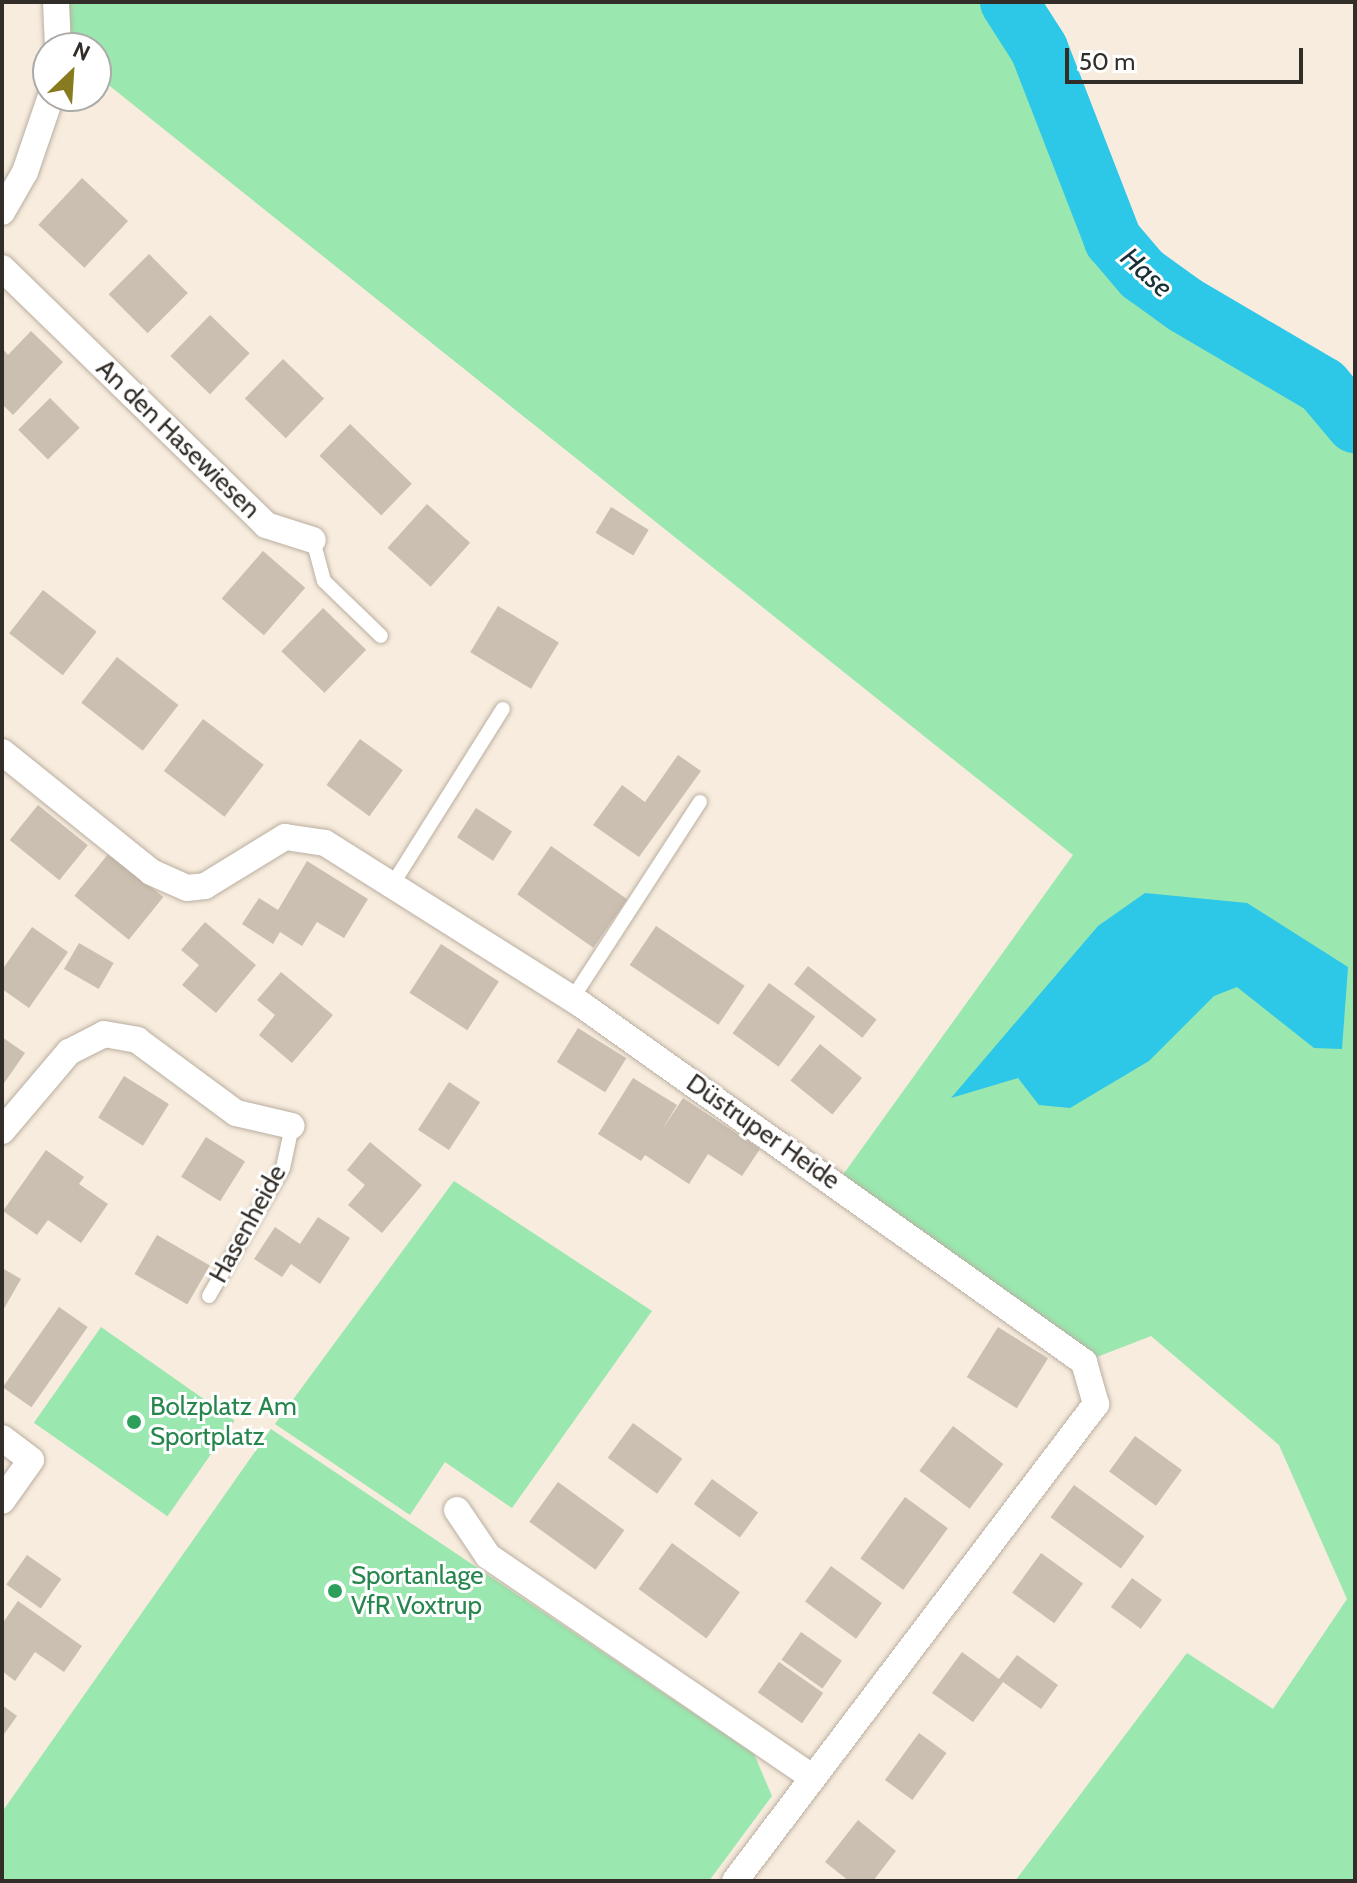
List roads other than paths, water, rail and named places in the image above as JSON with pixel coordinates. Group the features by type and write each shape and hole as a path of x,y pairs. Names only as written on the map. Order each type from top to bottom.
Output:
{"street":[{"path":"56,2 57,32"},
{"path":"2,212 25,172 46,112"},
{"name":"An den Hasewiesen","path":"2,268 266,525 313,540"},
{"name":"Düstruper Heide","path":"2,752 151,872 187,888 205,886 285,837 325,843 572,999 837,1183 1084,1362 1096,1404 811,1776 735,1881"},
{"name":"Hasenheide","path":"2,1131 69,1052 104,1034 137,1040 236,1113 292,1126"},
{"path":"2,1438 31,1460 2,1501"},
{"path":"457,1510 488,1556 811,1776"}],"lane":[{"name":"An den Hasewiesen","path":"313,540 324,581 381,636"},
{"path":"392,885 503,709"},
{"path":"572,999 700,802"},
{"name":"Hasenheide","path":"209,1296 283,1168 292,1126"}],"water":[{"path":"1145,893 1247,903 1348,967 1342,1049 1314,1048 1237,987 1214,996 1149,1061 1070,1108 1039,1105 1018,1078 951,1098 1098,926"}],"waterway":[{"name":"Hase","path":"1009,2 1039,49 1113,240 1142,274 1185,305 1323,386 1355,424"}],"place":[{"name":"Bolzplatz Am Sportplatz","path":"134,1422"},
{"name":"Sportanlage VfR Voxtrup","path":"335,1591"}]}
